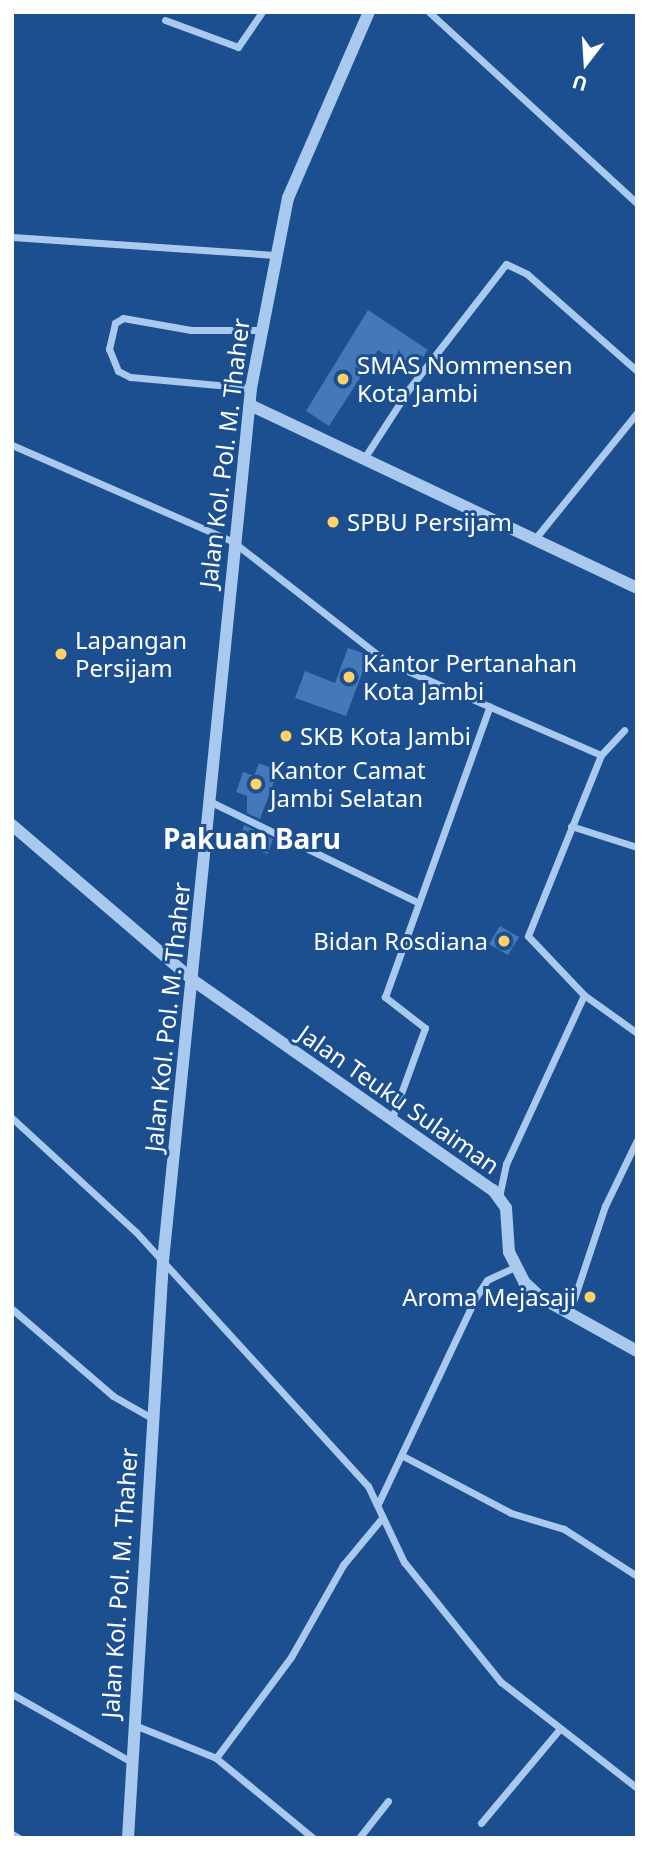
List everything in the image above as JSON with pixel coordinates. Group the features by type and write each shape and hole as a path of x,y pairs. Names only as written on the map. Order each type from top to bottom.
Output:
{"street":[{"path":"165,20 238,47 262,12"},
{"name":"Jalan Kol. Pol. M. Thaher","path":"128,1838 131,1724 150,1417 163,1261 194,981 232,541 251,388 274,255 288,198 369,12"},
{"path":"429,12 637,203"},
{"path":"12,237 274,255"},
{"path":"363,460 409,389 506,264 527,274 637,371"},
{"path":"251,388 130,377 118,370 109,349 114,323 123,318 191,330 260,330"},
{"path":"250,405 637,588"},
{"path":"533,541 637,413"},
{"path":"12,445 232,541 380,658 601,755"},
{"path":"392,1118 425,1033 385,997 417,902 490,706"},
{"path":"624,730 601,755 528,932 549,963 584,995 637,1033"},
{"path":"208,801 417,902"},
{"name":"Jalan Teuku Sulaiman","path":"12,825 194,981 392,1118 499,1197 506,1208 515,1267"},
{"path":"571,826 637,847"},
{"path":"499,1197 506,1164 584,995"},
{"path":"12,1118 163,1261 378,1504 404,1562 469,1646 558,1731 637,1788"},
{"path":"569,1314 605,1206 637,1140"},
{"path":"378,1504 476,1297 487,1280 515,1267 533,1291 637,1351"},
{"path":"12,1309 113,1396 150,1417"},
{"path":"403,1456 511,1513 564,1529 637,1576"},
{"path":"216,1758 291,1657 343,1565 382,1518"},
{"path":"12,1694 130,1761"},
{"path":"131,1724 216,1758 313,1838"},
{"path":"481,1823 558,1731"},
{"path":"359,1838 388,1801"},
{"path":"12,1834 19,1838"}],"building":[{"path":"368,310 428,350 412,373 378,350 329,426 306,411"},
{"name":"Kantor Pertanahan Kota Jambi","path":"348,648 369,655 346,716 295,698 305,671 335,683"},
{"name":"Kantor Camat Jambi Selatan","path":"259,763 278,771 260,819 247,813 247,796 236,792 243,772 254,776"},
{"path":"244,825 273,839 268,854 238,845"},
{"name":"Bidan Rosdiana","path":"500,926 519,937 508,955 489,944"}],"place":[{"name":"SMAS Nommensen Kota Jambi","path":"343,379"},
{"name":"SPBU Persijam","path":"333,522"},
{"name":"Lapangan Persijam","path":"61,654"},
{"name":"Kantor Pertanahan Kota Jambi","path":"349,677"},
{"name":"SKB Kota Jambi","path":"286,736"},
{"name":"Kantor Camat Jambi Selatan","path":"256,784"},
{"name":"Bidan Rosdiana","path":"504,941"},
{"name":"Aroma Mejasaji","path":"590,1297"}],"district":[{"name":"Pakuan Baru","path":"252,838"}]}
